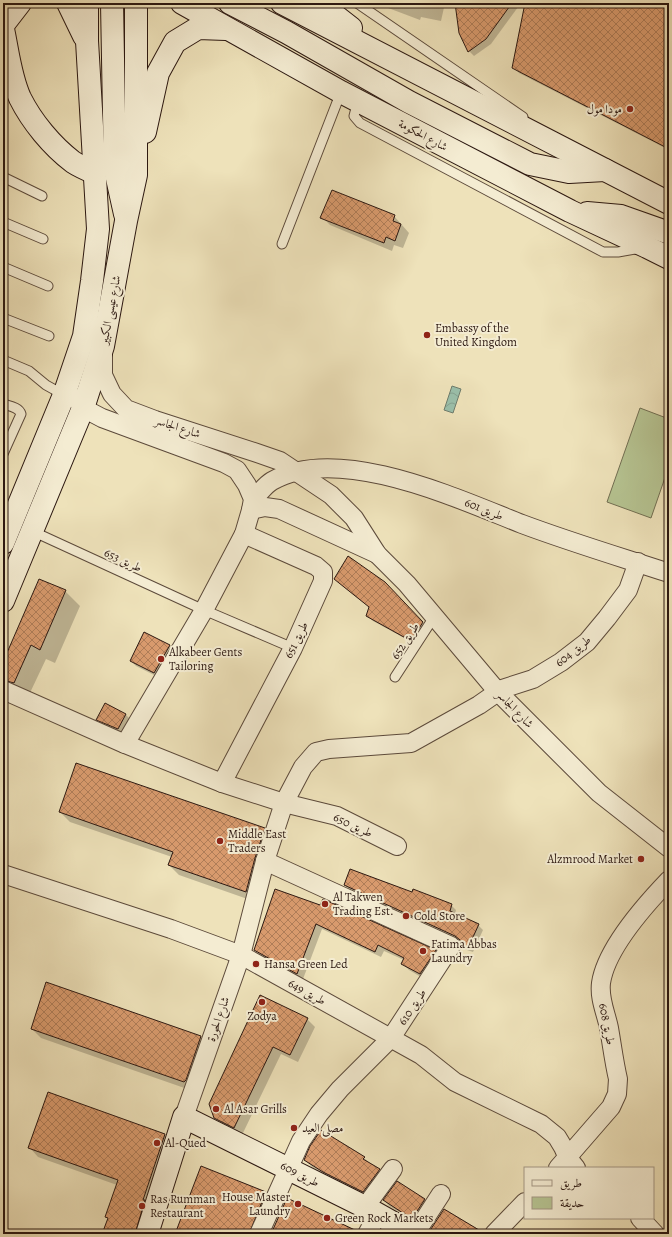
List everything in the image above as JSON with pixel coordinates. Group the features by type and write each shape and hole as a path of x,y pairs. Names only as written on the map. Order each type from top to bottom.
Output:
{"main road":[{"path":"68,3 87,42"},
{"name":"شارع عيسى الكبير","path":"3,543 64,395 84,336 98,229 87,42 87,3"},
{"path":"112,3 115,169 126,221"},
{"name":"شارع عيسى الكبير","path":"3,601 83,408 103,346 136,175 136,3"},
{"name":"شارع الحكومة","path":"182,3 349,96 570,211 669,258"},
{"path":"230,3 286,32 409,102 530,164 569,172 607,170"},
{"path":"282,3 669,203"},
{"path":"319,3 391,60"},
{"path":"9,14 24,80 55,124 95,173"},
{"path":"136,175 158,73 175,42 198,28 230,29"},
{"path":"570,211 621,216 669,233"},
{"name":"طريق 609","path":"184,1117 289,1168 414,1234"},
{"name":"شارع الحورة","path":"147,1234 184,1117"}],"street":[{"name":"شارع الجاسر","path":"103,346 103,376 112,394 126,409 280,461 331,495 354,518 377,554 407,584 497,691 599,793 669,848"},
{"path":"74,366 72,390 83,408"},
{"name":"شارع الجاسر","path":"83,408 102,418 224,463 237,470 247,484 252,505"},
{"name":"طريق 601","path":"252,505 272,481 295,471 329,468 354,469 379,474 446,494 523,524 669,572"},
{"path":"125,744 204,610 244,534 252,505 279,508 377,554"},
{"name":"طريق 651","path":"222,783 293,648 324,581 323,572 316,566 244,534"},
{"name":"طريق 604","path":"497,691 533,679 561,662 587,642 628,590 638,562"},
{"path":"3,690 125,744 222,783 284,803 303,767 316,752 329,749 410,743 478,705 497,691"},
{"name":"طريق 650","path":"284,803 337,816 396,846"},
{"name":"شارع الحورة","path":"184,1117 241,955 265,861 284,803"},
{"name":"طريق 610","path":"259,1234 289,1168 310,1127 329,1101 392,1038 451,946 265,861"},
{"name":"طريق 649","path":"3,874 172,929 241,955 421,1055 455,1082 541,1124 557,1137 563,1147 567,1165"},
{"name":"طريق 608","path":"567,1165 611,1107 617,1094 618,1079 602,999 601,985 604,970 617,944 643,910 669,880"},
{"path":"367,1234 371,1210 393,1169"},
{"path":"414,1234 441,1194"},
{"path":"494,1234 524,1203"},
{"path":"641,1219 655,1234"}],"lane":[{"path":"357,3 508,106 565,150"},
{"path":"282,244 349,96"},
{"path":"349,96 354,116 360,123 602,252 618,252 647,247"},
{"path":"3,177 42,196"},
{"path":"3,222 43,239"},
{"path":"3,267 48,286"},
{"path":"3,318 49,336"},
{"path":"3,360 29,370 46,385 64,395"},
{"path":"3,404 18,409 21,414 3,454"},
{"name":"طريق 653","path":"32,531 204,610 293,648"},
{"name":"طريق 652","path":"395,677 434,617"}],"green space":[{"path":"640,408 669,419 669,466 651,518 607,502"}],"water":[{"path":"452,386 461,389 453,413 444,410"}],"building":[{"path":"455,3 512,3 486,39 468,52 459,33"},
{"name":"مودا مول","path":"525,3 669,3 669,149 512,68"},
{"path":"332,190 395,215 393,221 401,224 395,241 386,237 384,243 320,218"},
{"path":"348,556 385,582 423,622 411,641 366,616 369,607 334,579"},
{"path":"39,579 66,590 40,650 31,645 14,683 3,680 3,662"},
{"path":"144,632 170,645 154,673 130,661"},
{"path":"105,703 126,714 118,729 96,720"},
{"path":"76,763 265,828 246,892 168,865 173,852 59,812"},
{"path":"350,869 412,892 413,889 452,904 450,911 479,924 468,948 461,945 460,940 455,936 344,885"},
{"path":"275,889 320,905 323,899 436,950 420,974 401,964 404,958 378,945 375,952 316,924 297,974 254,950"},
{"path":"46,982 201,1036 186,1080 184,1082 31,1029"},
{"path":"260,995 308,1018 290,1055 273,1047 234,1128 214,1118 209,1104"},
{"path":"48,1092 165,1134 143,1200 145,1200 135,1234 102,1234 108,1218 105,1217 118,1180 28,1148"},
{"path":"321,1130 365,1157 363,1159 380,1169 363,1192 323,1172 304,1160 310,1146"},
{"path":"201,1166 266,1192 249,1234 175,1234"},
{"path":"397,1181 425,1199 412,1219 383,1200"},
{"path":"287,1198 357,1231 357,1234 271,1234"},
{"path":"444,1209 484,1234 432,1234 429,1232"}],"place":[{"name":"مودا مول","path":"630,109"},
{"name":"Embassy of the United Kingdom","path":"427,335"},
{"name":"Alkabeer Gents Tailoring","path":"161,659"},
{"name":"Middle East Traders","path":"220,841"},
{"name":"Alzmrood Market","path":"641,859"},
{"name":"Al Takwen Trading Est.","path":"325,904"},
{"name":"Cold Store","path":"406,916"},
{"name":"Fatima Abbas Laundry","path":"423,951"},
{"name":"Hansa Green Led","path":"256,964"},
{"name":"Zodya","path":"262,1002"},
{"name":"Al Asar Grills","path":"216,1109"},
{"name":"مصلى العيد","path":"294,1128"},
{"name":"Al-Qued","path":"157,1143"},
{"name":"House Master Laundry","path":"298,1204"},
{"name":"Ras Rumman Restaurant","path":"142,1206"},
{"name":"Green Rock Markets","path":"327,1218"}]}
